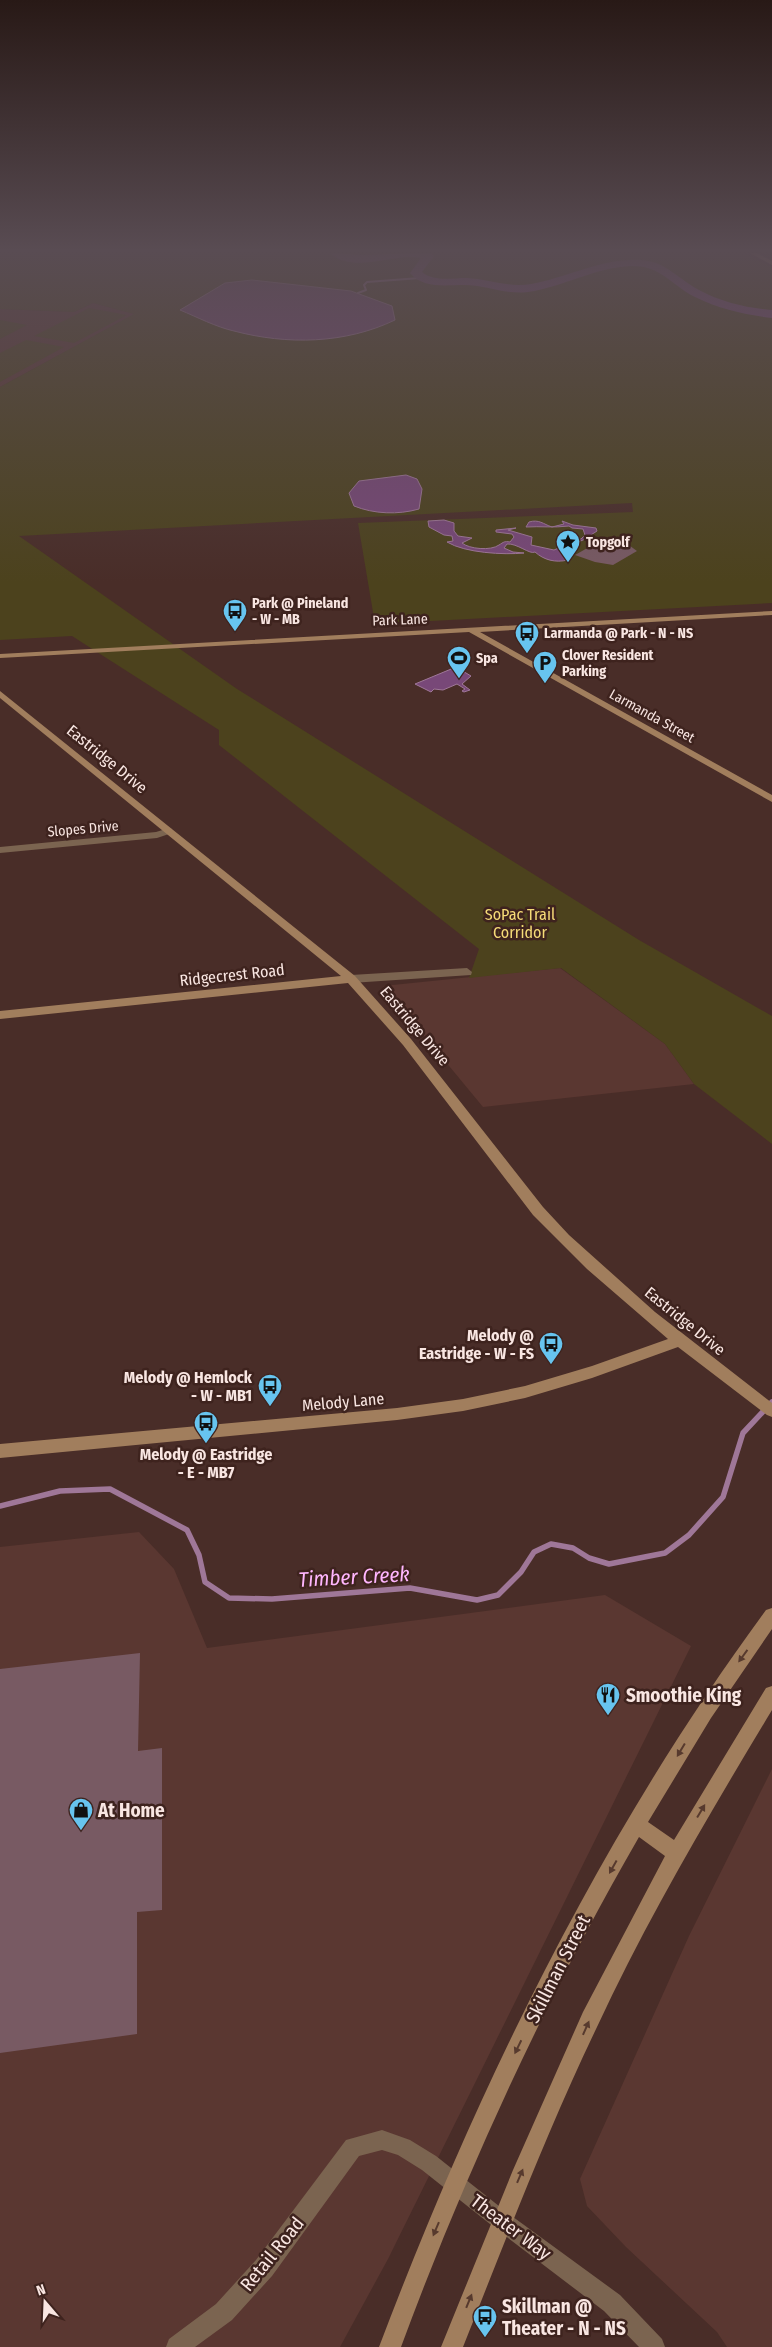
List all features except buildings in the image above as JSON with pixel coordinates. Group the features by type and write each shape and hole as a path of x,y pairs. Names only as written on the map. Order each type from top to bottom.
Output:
{"main road":[{"name":"Park Lane","path":"0,648 179,642 470,628 772,608"},
{"name":"Park Lane","path":"470,628 498,629 772,613"},
{"name":"Larmanda Street","path":"470,628 772,799"},
{"path":"498,629 495,632 494,638 499,646"},
{"name":"Park Lane","path":"0,656 179,642"},
{"name":"Eastridge Drive","path":"0,694 351,979 407,1042 555,1230 598,1272 680,1340 772,1411"},
{"name":"Ridgecrest Road","path":"0,1015 351,979"},
{"name":"Melody Lane","path":"0,1451 397,1414 449,1407 504,1397 567,1380 680,1340"},
{"name":"Skillman Street","path":"390,2347 409,2294 455,2184 504,2076 564,1955 636,1824 707,1709 772,1616"},
{"path":"452,2347 502,2222 590,2019 676,1853 772,1694"},
{"path":"636,1824 676,1853"}],"street":[{"name":"Slopes Drive","path":"0,850 157,835 168,831"},
{"name":"Ridgecrest Road","path":"351,979 467,972"},
{"name":"Theater Way","path":"353,2147 382,2140 403,2147 612,2303 654,2347"},
{"name":"Retail Road","path":"178,2347 224,2312 264,2268 353,2147"}],"shaded area":[{"path":"0,363 45,363 0,387"},
{"path":"406,475 417,479 422,489 419,509 386,513 354,506 349,493 359,481"},
{"path":"444,520 454,523 454,531 458,536 472,538 462,543 470,547 480,548 495,547 504,542 510,542 514,537 512,534 496,532 496,530 516,528 508,530 532,537 531,545 554,550 561,547 561,543 581,539 585,535 583,529 569,526 552,527 564,524 562,521 573,525 596,528 597,531 583,540 563,548 563,552 571,557 568,560 554,561 511,544 507,544 504,548 513,552 524,553 506,554 474,551 455,546 447,542 453,541 452,536 444,535 429,527 428,521"},
{"path":"536,521 552,527 526,527 529,522"},
{"name":"Spa","path":"456,667 471,676 462,684 470,690 464,692 462,691 465,689 457,684 443,690 434,689 431,692 415,684"},
{"path":"560,968 665,1044 694,1084 483,1107 383,986"},
{"path":"139,1532 174,1569 207,1648 605,1595 691,1646 388,2259 340,2347 0,2347 0,1547"},
{"path":"772,1769 772,2347 727,2347 717,2332 626,2247 587,2206 580,2179 689,1936"}],"green space":[{"path":"0,363 36,363 0,382"},
{"name":"SoPac Trail Corridor","path":"45,363 772,363 772,603 375,624 358,523 633,512 632,503 19,536 237,689 639,940 772,1016 772,1144 694,1084 665,1044 561,968 469,978 479,949 219,745 219,730 72,636 0,640 0,387"}],"waterway":[{"name":"Timber Creek","path":"0,1506 60,1491 110,1489 187,1530 199,1555 205,1582 229,1598 272,1599 410,1588 477,1600 498,1595 521,1572 534,1552 551,1544 573,1548 589,1558 609,1564 665,1553 689,1535 723,1497 743,1433 772,1402"}],"place":[{"name":"Topgolf","path":"568,563"},
{"name":"Park @ Pineland - W - MB","path":"235,632"},
{"name":"Larmanda @ Park - N - NS","path":"527,654"},
{"name":"Spa","path":"459,679"},
{"name":"Clover Resident Parking","path":"545,684"},
{"name":"Melody @ Eastridge - W - FS","path":"551,1365"},
{"name":"Melody @ Hemlock - W - MB1","path":"270,1407"},
{"name":"Melody @ Eastridge - E - MB7","path":"206,1444"},
{"name":"Smoothie King","path":"608,1716"},
{"name":"At Home","path":"81,1831"},
{"name":"Skillman @ Theater - N - NS","path":"485,2338"}]}
